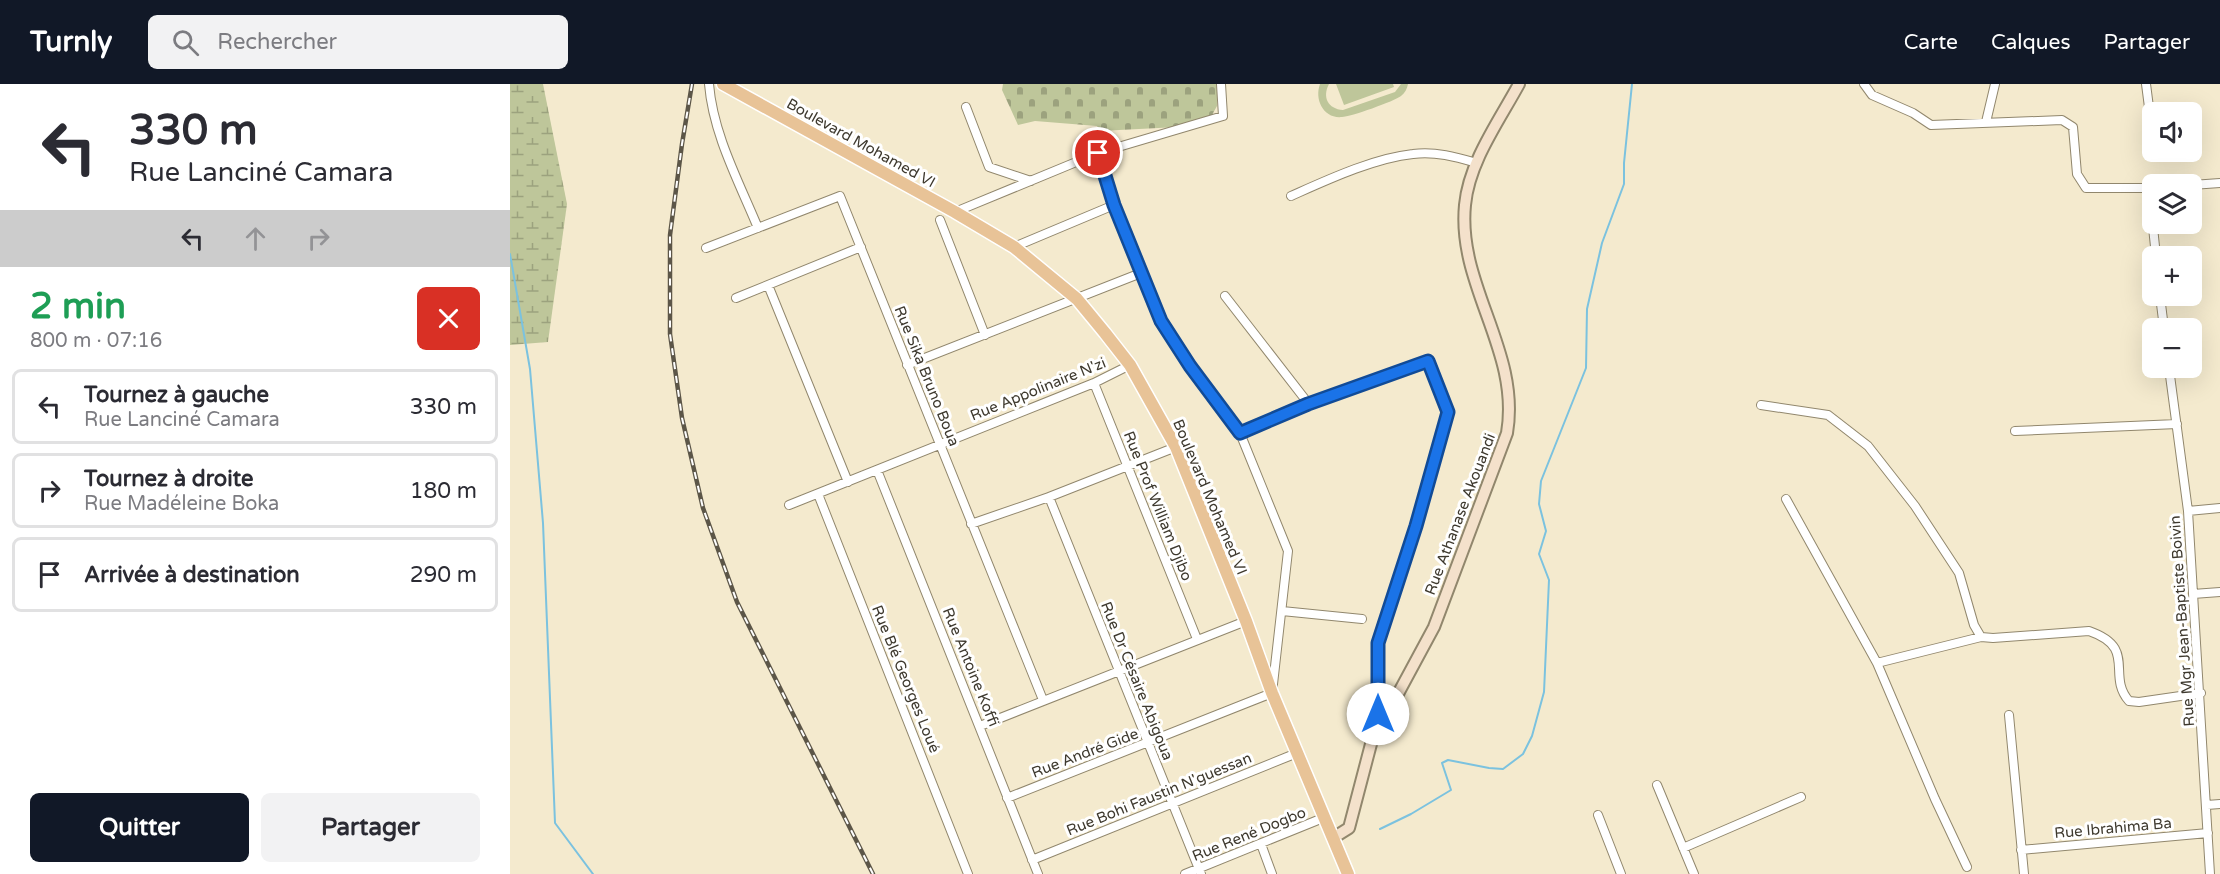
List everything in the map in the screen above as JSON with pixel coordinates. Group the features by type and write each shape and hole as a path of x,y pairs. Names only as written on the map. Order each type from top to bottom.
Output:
{"main road":[{"name":"Boulevard Mohamed VI","path":"723,84 740,88 955,212 1014,248 1077,299 1130,366 1176,447 1246,621 1272,693 1348,874"}],"street":[{"path":"709,84 710,103 721,139 758,228"},
{"path":"955,212 1098,153 1223,116 1221,84"},
{"name":"Rue Athanase Akouandi","path":"1333,838 1349,828 1371,744 1434,627 1507,433 1510,413 1504,363 1474,277 1464,226 1465,203 1477,163 1519,84"},
{"path":"1864,84 1872,95 1912,112 1931,125 2062,120 2073,127 2077,174 2086,188 2142,188"},
{"path":"1986,122 1995,84"},
{"path":"2146,84 2148,102"},
{"path":"966,106 989,167 1031,181"},
{"path":"1098,153 1114,205 1161,321 1190,366 1240,433 1288,550 1272,693"},
{"path":"1291,196 1348,172 1413,154 1455,156 1477,163"},
{"path":"2202,184 2220,183"},
{"name":"Rue Sika Bruno Boua","path":"706,248 840,196 1043,700"},
{"path":"1014,248 1114,205"},
{"path":"940,220 985,335"},
{"path":"736,298 861,247"},
{"path":"907,365 1141,273"},
{"path":"768,285 848,482"},
{"path":"1225,296 1308,404"},
{"path":"1240,433 1308,404 1428,361 1448,412 1416,526 1378,643 1378,729"},
{"name":"Rue Appolinaire N'zi","path":"789,505 1094,383 1130,366"},
{"name":"Rue Mgr Jean-Baptiste Boivin","path":"2170,378 2188,511 2211,874"},
{"name":"Rue Prof William Djibo","path":"1094,383 1197,639"},
{"path":"1761,405 1828,415 1868,446 1915,506 1959,573 1974,625 1981,637"},
{"path":"2015,431 2177,424"},
{"path":"971,524 1049,497 1176,447"},
{"name":"Rue Antoine Koffi","path":"877,470 1038,874"},
{"name":"Rue Blé Georges Loué","path":"818,494 968,874"},
{"name":"Rue Dr Césaire Abigoua","path":"1049,497 1200,871"},
{"path":"1786,499 1877,663 1935,799 1967,867"},
{"path":"2188,511 2220,508"},
{"path":"2193,594 2220,591"},
{"path":"1282,611 1362,619"},
{"path":"980,726 1246,621"},
{"path":"1877,663 1981,637 2089,631 2111,642 2117,652 2122,694 2129,701 2139,702 2201,693"},
{"name":"Rue André Gide","path":"1008,798 1272,693"},
{"path":"2009,715 2024,874"},
{"name":"Rue Bohi Faustin N'guessan","path":"1032,860 1297,753"},
{"path":"1657,786 1694,874"},
{"path":"1683,848 1801,797"},
{"path":"2207,805 2220,804"},
{"path":"1598,814 1621,874"},
{"name":"Rue René Dogbo","path":"1185,874 1200,871 1323,818"},
{"name":"Rue Ibrahima Ba","path":"2021,850 2208,833"},
{"path":"1261,844 1272,874"}],"green space":[{"path":"510,84 543,84 567,204 548,342 510,345"},
{"path":"1003,84 1217,84 1217,106 1212,115 1178,127 1100,131 1097,126 1035,121 1018,125 1002,90"},
{"path":"1320,84 1329,84 1326,93 1328,102 1343,110 1395,92 1401,84 1408,84 1401,96 1382,105 1363,112 1336,117 1330,115 1322,107 1318,96"},
{"path":"1336,84 1393,84 1394,87 1344,105"}],"waterway":[{"path":"1380,829 1451,790 1442,763 1448,760 1503,769 1523,754 1532,736 1544,692 1549,580 1539,554 1546,531 1539,504 1541,481 1586,368 1587,309 1602,243 1624,184 1632,84"},
{"path":"510,254 530,369 543,523 555,823 593,874"}],"railway":[{"path":"692,84 670,235 670,334 682,418 703,508 737,602 873,874"}],"route":[{"path":"1098,153 1114,205 1161,321 1190,366 1240,433 1308,404 1428,361 1448,412 1416,526 1378,643 1378,714"}]}
